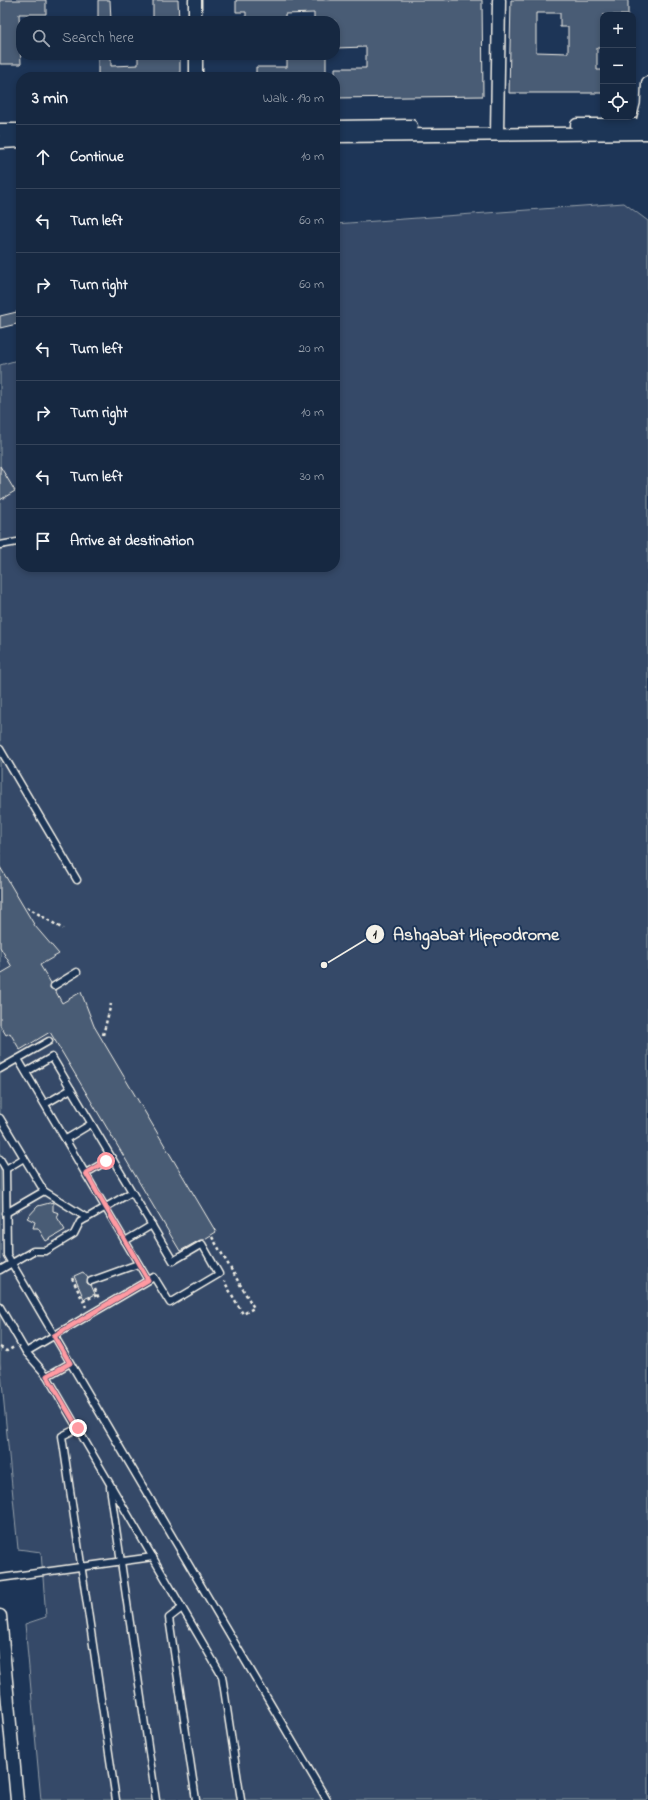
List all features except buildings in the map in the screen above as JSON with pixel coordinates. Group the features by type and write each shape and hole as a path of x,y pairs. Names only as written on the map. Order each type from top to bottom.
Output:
{"street":[{"path":"195,0 195,16"},
{"path":"497,130 499,0"},
{"path":"196,60 196,72"},
{"path":"340,127 497,130 644,129 648,83"},
{"path":"0,130 16,130"},
{"path":"340,136 497,130"},
{"path":"0,142 16,141"},
{"path":"0,1616 17,1800"}],"lane":[{"path":"0,545 16,542"},
{"path":"0,749 77,880"},
{"path":"54,986 77,972"},
{"path":"0,1069 49,1041"},
{"path":"26,1072 52,1057 173,1261 202,1244 220,1274 170,1303 154,1277 26,1352"},
{"path":"18,1059 148,1280"},
{"path":"45,1104 71,1089"},
{"path":"0,1118 44,1191 87,1218"},
{"path":"66,1139 92,1124"},
{"path":"6,1169 24,1158"},
{"path":"86,1173 112,1158"},
{"path":"0,1159 6,1169 7,1255 11,1263 327,1800"},
{"path":"6,1213 44,1191"},
{"path":"0,1270 33,1251 46,1251 74,1234 80,1222 132,1192"},
{"path":"125,1241 152,1225"},
{"path":"91,1281 138,1264"},
{"path":"0,1307 26,1352 47,1376 222,1676 241,1800"},
{"path":"47,1376 70,1363"},
{"path":"78,1428 62,1436 116,1800"},
{"path":"110,1483 156,1800"},
{"path":"0,1578 153,1557"},
{"path":"182,1608 169,1618 196,1800"}],"path":[{"path":"27,906 63,929"},
{"path":"103,1035 111,1004"},
{"path":"212,1237 254,1308 243,1314 220,1274"},
{"path":"72,1278 90,1315"},
{"path":"83,1301 97,1295"},
{"path":"0,1347 7,1351 21,1343"}],"shaded area":[{"path":"624,203 648,221 648,1800 41,1800 25,1624 46,1617 41,1552 18,1549 0,1362 0,365 16,360 16,572 340,572 340,224"}],"place":[{"name":"Ashgabat Hippodrome","path":"324,965"}],"route":[{"path":"78,1428 47,1376 70,1363 54,1336 148,1280 86,1173 106,1161"}]}
